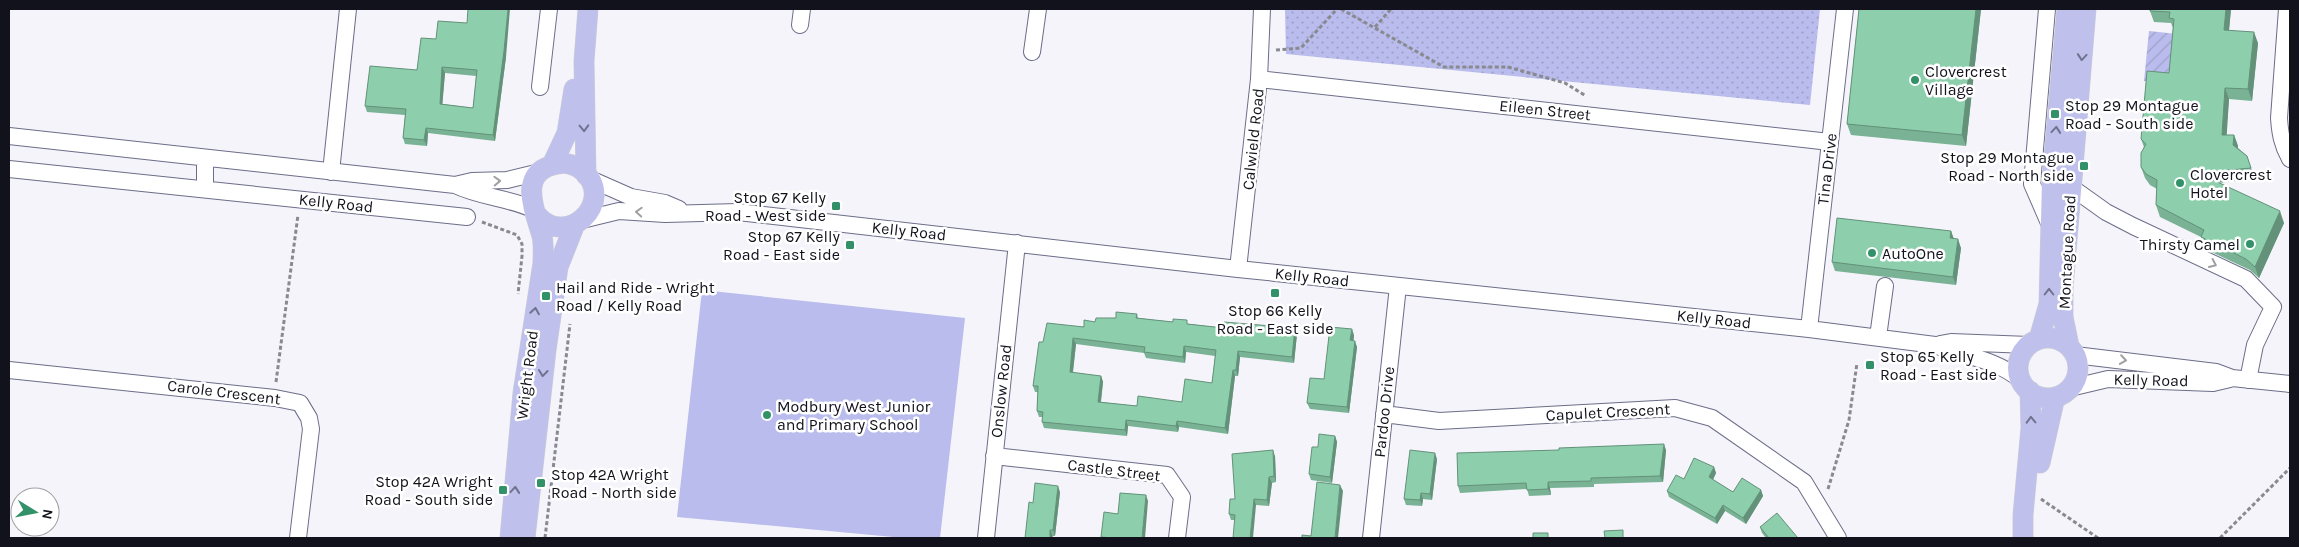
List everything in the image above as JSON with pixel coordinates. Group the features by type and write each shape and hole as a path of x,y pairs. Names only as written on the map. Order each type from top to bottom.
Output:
{"main road":[{"path":"584,61 573,91 567,133 531,190 535,212 544,222 554,226 565,227 579,222 589,211 593,200 593,188 587,176 584,61 588,9"},
{"name":"Montague Road","path":"2034,342 2048,304 2049,223 2068,9"},
{"name":"Montague Road","path":"2072,350 2063,317 2063,288 2086,9"},
{"path":"546,169 570,165 587,176"},
{"name":"Wright Road","path":"510,538 523,393 544,263 544,246 535,212"},
{"name":"Wright Road","path":"525,538 546,350 558,267 579,222"},
{"path":"2023,538 2023,515 2031,428 2025,386 2019,373 2020,357 2034,342 2058,340 2072,350 2078,368 2063,392 2046,431 2028,538"},
{"path":"2025,386 2042,397 2063,392"}],"street":[{"path":"331,172 348,9"},
{"path":"540,87 549,9"},
{"path":"800,26 802,9"},
{"path":"1032,52 1038,9"},
{"name":"Calwield Road","path":"1238,269 1259,79 1262,9"},
{"name":"Tina Drive","path":"1808,329 1845,9"},
{"path":"2047,9 2032,184 2049,223"},
{"path":"2288,9 2279,118 2280,134 2290,159"},
{"name":"Eileen Street","path":"1259,79 1830,142"},
{"name":"Kelly Road","path":"9,136 455,185 470,192 514,202 535,212"},
{"path":"205,158 205,189"},
{"name":"Kelly Road","path":"9,168 467,217"},
{"name":"Kelly Road","path":"455,185 472,181 507,180 546,169"},
{"name":"Kelly Road","path":"587,176 631,197 665,203 688,212"},
{"path":"2052,181 2071,187 2106,212 2132,226 2246,279 2273,307 2240,379"},
{"name":"Kelly Road","path":"579,222 619,211 665,214 738,212 1238,269 1808,329 1935,345 1952,352 1993,362 2025,386"},
{"name":"Onslow Road","path":"986,538 1017,243"},
{"name":"Pardoo Drive","path":"1370,538 1398,286"},
{"path":"1878,337 1885,286"},
{"name":"Kelly Road","path":"1935,345 1950,342 2034,342"},
{"name":"Kelly Road","path":"2072,350 2216,372 2240,379 2290,384"},
{"name":"Carole Crescent","path":"9,370 274,398 300,403 309,418 311,429 298,538"},
{"name":"Kelly Road","path":"2063,392 2108,379 2213,383 2240,379"},
{"name":"Capulet Crescent","path":"1384,414 1439,421 1675,408 1712,418 1804,482 1838,538"},
{"name":"Castle Street","path":"994,456 1167,475 1182,497 1177,538"}],"path":[{"path":"1273,50 1301,48 1339,9 1375,27 1444,68 1508,67 1565,83 1586,96"},
{"path":"1375,27 1391,9"},
{"path":"274,398 300,200"},
{"path":"467,217 505,229 517,235 522,244 518,294"},
{"path":"1817,504 1827,492 1849,420 1857,362"},
{"path":"2220,538 2290,468"},
{"path":"2035,495 2098,538"}],"shaded area":[{"path":"1285,9 1820,9 1810,105 1286,54"},
{"path":"2149,31 2177,34 2173,84 2144,81"},
{"path":"702,290 965,318 940,538 904,538 677,517"}],"building":[{"path":"468,9 508,9 493,135 426,128 424,140 403,138 406,109 365,106 370,66 417,70 421,38 436,39 438,21 467,23","holes":["442,67 477,70 473,108 440,104"]},
{"name":"Clovercrest Village","path":"1859,9 1976,9 1962,135 1847,124"},
{"name":"Clovercrest Hotel","path":"2150,9 2226,9 2224,30 2254,32 2248,89 2225,88 2222,135 2234,135 2233,145 2247,156 2251,168 2198,173 2280,211 2255,267 2246,259 2201,237 2204,230 2156,205 2157,180 2146,174 2141,167 2141,153 2146,144 2141,139 2147,71 2169,73 2174,19 2169,18 2170,12 2150,11"},
{"path":"1837,218 1951,231 1950,238 1958,239 1953,277 1832,262"},
{"path":"1116,312 1137,314 1136,318 1173,322 1173,319 1187,320 1187,324 1224,328 1224,322 1295,328 1292,357 1238,351 1236,370 1233,370 1225,428 1177,421 1176,426 1126,420 1125,430 1042,422 1043,412 1037,411 1038,386 1033,386 1039,342 1043,342 1047,323 1084,327 1084,320 1095,322 1096,318 1116,318","holes":["1073,338 1145,347 1144,352 1183,357 1184,346 1216,350 1212,383 1185,379 1182,402 1138,396 1137,406 1098,402 1101,376 1070,372"]},
{"path":"1330,327 1352,329 1350,340 1355,341 1347,407 1307,403 1310,378 1324,379"},
{"path":"1319,434 1335,436 1330,477 1309,474 1312,447 1318,447"},
{"path":"1664,444 1660,476 1591,478 1591,481 1548,482 1548,489 1527,490 1526,483 1458,486 1457,453"},
{"path":"1273,450 1274,476 1269,477 1267,500 1254,499 1250,538 1233,538 1235,515 1229,514 1230,499 1235,499 1232,454"},
{"path":"1410,450 1435,453 1430,494 1421,493 1420,500 1404,499"},
{"path":"1694,458 1714,467 1709,477 1733,492 1742,478 1761,490 1743,518 1723,505 1715,518 1667,491 1676,475 1684,479"},
{"path":"1317,482 1340,485 1335,538 1302,538 1302,535 1311,536"},
{"path":"1035,483 1058,486 1053,530 1050,530 1050,538 1025,538 1029,502 1033,503"},
{"path":"1120,493 1146,495 1142,538 1101,537 1104,512 1118,514"},
{"path":"1777,513 1798,538 1769,538 1760,527"},
{"path":"1623,530 1623,538 1605,538 1604,531"},
{"path":"1533,533 1548,533 1548,538 1533,538"}],"place":[{"name":"Clovercrest Village","path":"1915,80"},
{"name":"Stop 29 Montague Road - South side","path":"2055,114"},
{"name":"Stop 29 Montague Road - North side","path":"2084,166"},
{"name":"Clovercrest Hotel","path":"2180,183"},
{"name":"Stop 67 Kelly Road - West side","path":"836,206"},
{"name":"Thirsty Camel","path":"2250,244"},
{"name":"Stop 67 Kelly Road - East side","path":"850,245"},
{"name":"AutoOne","path":"1872,253"},
{"name":"Stop 66 Kelly Road - East side","path":"1275,293"},
{"name":"Hail and Ride - Wright Road / Kelly Road","path":"546,296"},
{"name":"Stop 65 Kelly Road - East side","path":"1870,365"},
{"name":"Modbury West Junior and Primary School","path":"767,415"},
{"name":"Stop 42A Wright Road - North side","path":"541,483"},
{"name":"Stop 42A Wright Road - South side","path":"503,490"}]}
